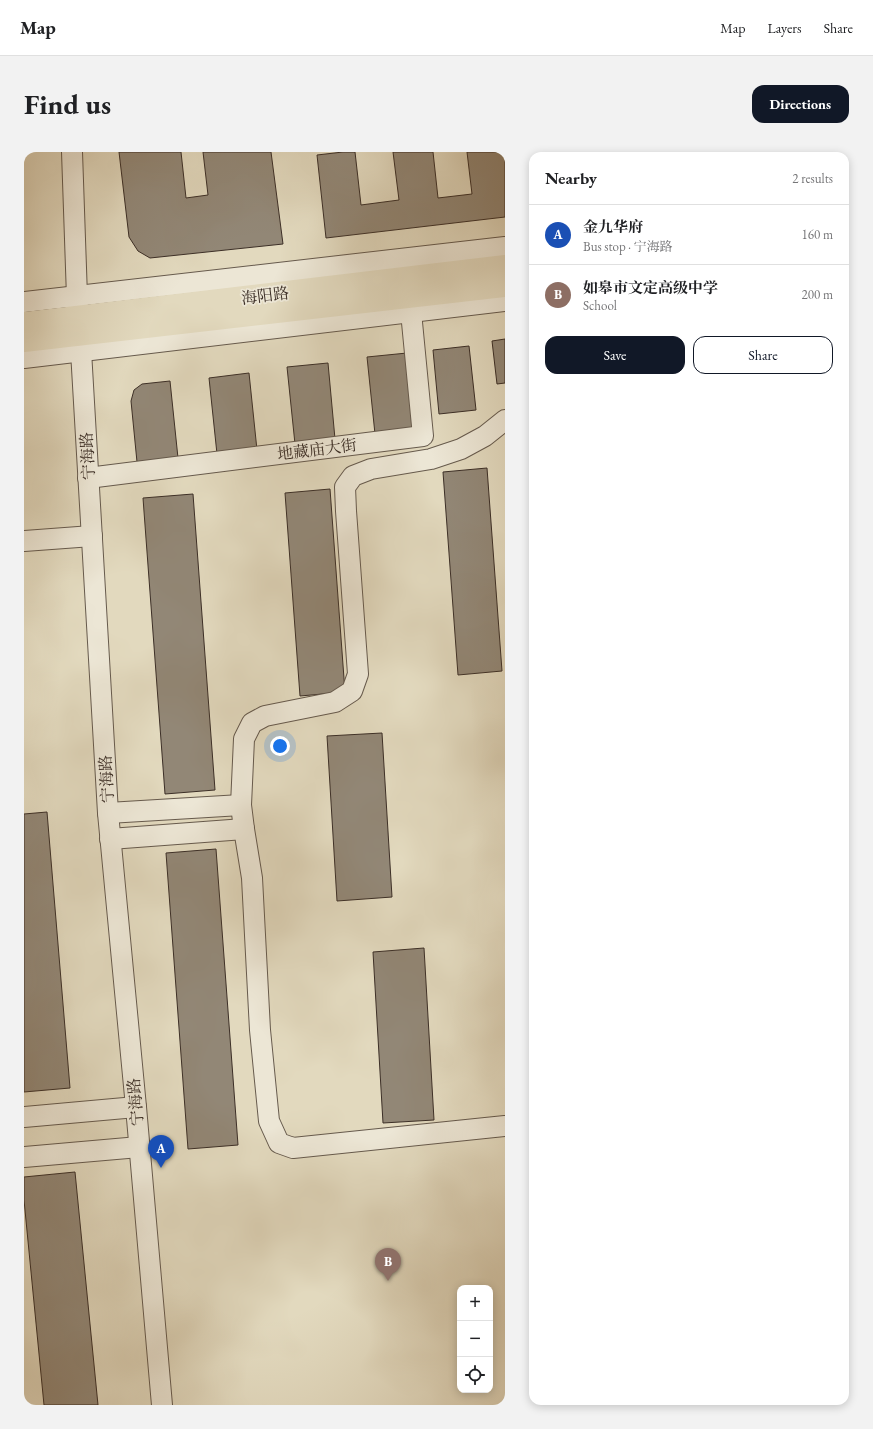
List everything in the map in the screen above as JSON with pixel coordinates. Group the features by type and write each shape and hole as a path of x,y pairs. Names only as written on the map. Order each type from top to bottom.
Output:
{"main road":[{"name":"海阳路","path":"24,341 79,325 505,266"},
{"name":"海阳路","path":"24,323 79,325 505,286"}],"street":[{"name":"宁海路","path":"72,152 79,325 108,813 162,1405"},
{"path":"24,358 79,325 505,247"},
{"path":"24,302 79,325 411,312 505,301"},
{"name":"地藏庙大街","path":"88,478 422,436 411,312"},
{"path":"505,420 485,436 461,449 431,459 371,469 353,476 345,487 358,674 352,691 335,702 265,716 252,723 244,739 241,805 252,878 260,1030 269,1121 279,1143 293,1148 505,1126"},
{"path":"24,541 92,536"},
{"path":"108,813 241,805"},
{"path":"110,838 244,829"},
{"path":"24,1117 136,1107"},
{"path":"24,1157 139,1147"}],"building":[{"path":"119,152 181,152 186,198 208,195 203,152 271,152 283,244 150,258 138,251 129,237"},
{"path":"355,152 361,205 399,200 393,152 433,152 438,198 472,194 467,152 505,152 505,217 326,238 317,155"},
{"path":"505,339 505,383 497,384 492,341"},
{"path":"469,346 476,410 439,414 433,350"},
{"path":"407,353 416,429 375,434 367,357"},
{"path":"328,363 335,439 295,444 287,367"},
{"path":"249,373 257,450 217,454 209,378"},
{"path":"170,381 178,458 137,462 131,401 134,390 142,384"},
{"path":"487,468 502,671 458,675 443,472"},
{"path":"330,489 345,692 300,696 285,493"},
{"path":"193,494 215,790 165,794 143,498"},
{"path":"382,733 392,897 337,901 327,736"},
{"path":"47,812 70,1088 24,1092 24,814"},
{"path":"216,849 238,1145 188,1149 166,853"},
{"path":"424,948 434,1120 383,1123 373,952"},
{"path":"75,1172 98,1405 44,1405 24,1200 24,1177"}],"place":[{"name":"金九华府","path":"161,1168"},
{"name":"如皋市文定高级中学","path":"388,1281"}]}
